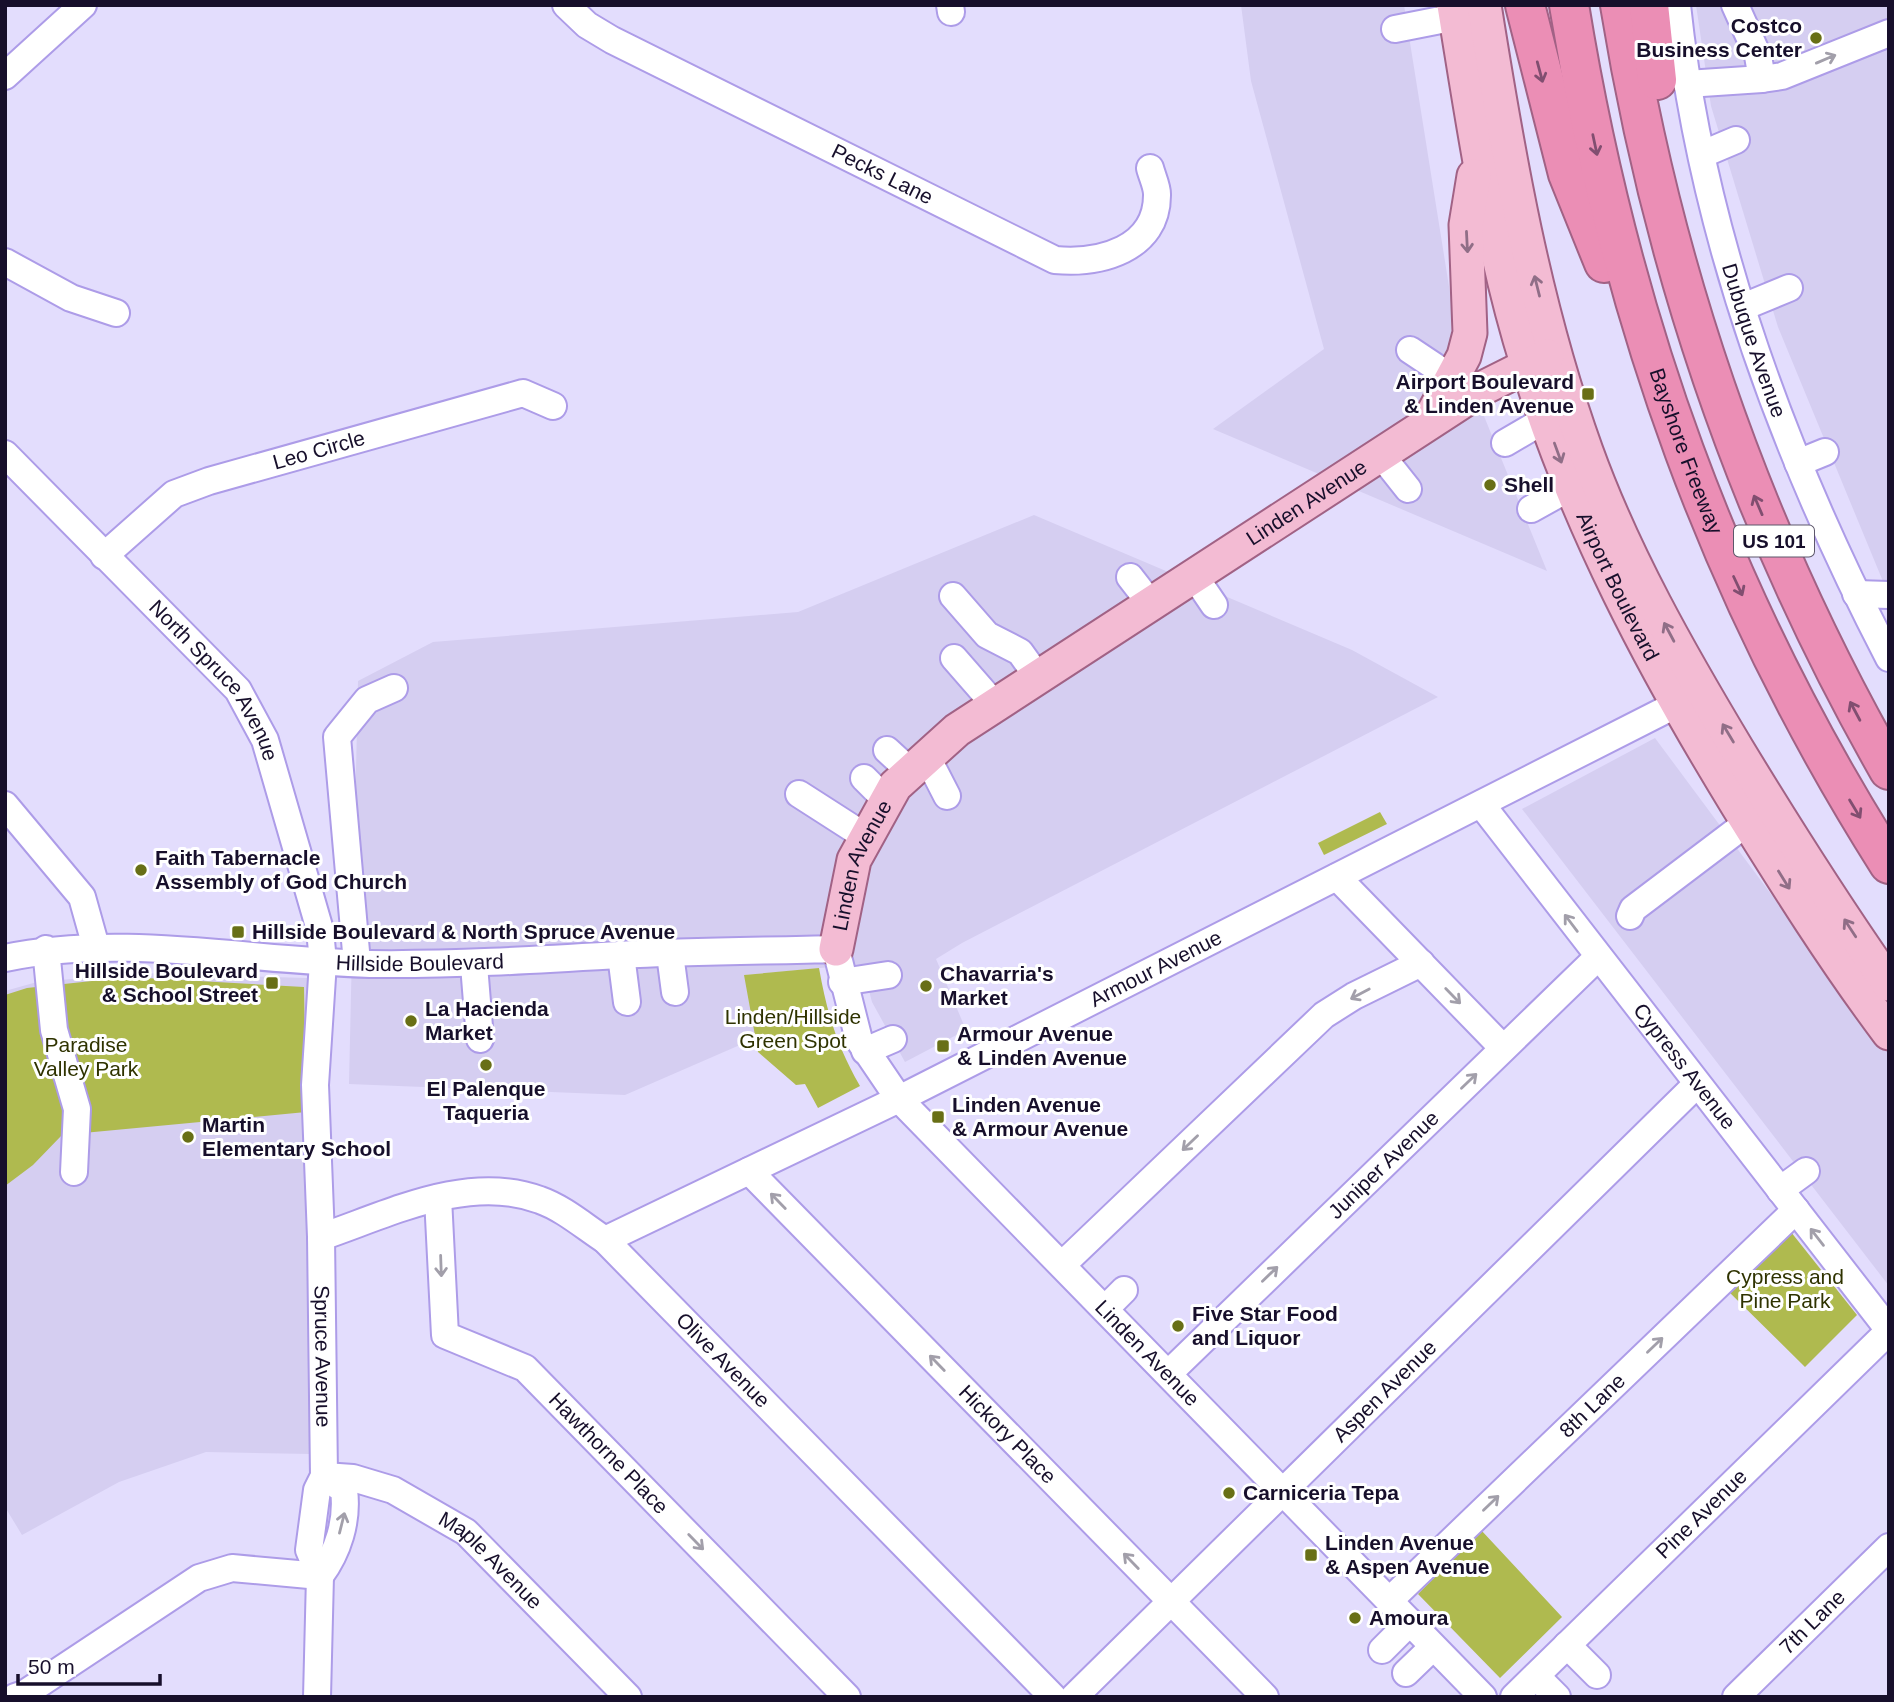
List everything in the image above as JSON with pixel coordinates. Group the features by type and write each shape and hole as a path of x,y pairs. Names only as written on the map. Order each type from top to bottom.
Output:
{"highway":[{"path":"1525,5 1547,99 1580,206 1667,409"},
{"name":"Bayshore Freeway","path":"1569,5 1595,149 1615,230 1667,409 1707,516 1774,663 1812,737 1889,864"},
{"name":"US 101","path":"1620,5 1645,138 1686,301 1715,393 1779,555 1819,642 1889,770"},
{"path":"1649,5 1686,301"}],"main road":[{"name":"Airport Boulevard","path":"1465,9 1478,150 1497,248 1541,359 1586,451 1689,698 1748,822 1832,954 1889,1033"},
{"name":"Airport Boulevard","path":"1465,9 1514,185 1541,359 1546,419 1571,487 1621,600 1791,837 1889,984"},
{"path":"1427,425 1464,356 1470,333 1466,225 1478,150"},
{"name":"Linden Avenue","path":"836,949 854,860 866,837 875,790 895,786 909,760 1483,388 1541,359"}],"street":[{"path":"5,76 83,5"},
{"name":"Pecks Lane","path":"566,5 587,25 612,40 1055,260 1081,263 1107,258 1127,249 1141,237 1154,215 1157,193 1150,168"},
{"name":"Dubuque Avenue","path":"1677,5 1687,84 1743,307 1798,463 1856,594 1889,658"},
{"path":"1735,5 1758,56 1762,79"},
{"path":"1395,29 1465,9"},
{"path":"1687,84 1782,76 1889,33"},
{"path":"1703,154 1736,140"},
{"path":"5,262 72,298 116,313"},
{"path":"1743,307 1789,288"},
{"path":"1410,349 1452,378"},
{"name":"Leo Circle","path":"104,556 174,494 209,481 523,393 553,406"},
{"path":"1505,443 1546,419"},
{"path":"1798,463 1825,452"},
{"name":"North Spruce Avenue","path":"5,454 238,690 265,740 320,930 323,962 315,1086 321,1237"},
{"path":"1381,455 1408,489"},
{"path":"1531,509 1571,487"},
{"path":"1130,577 1151,604"},
{"path":"1195,577 1214,605"},
{"path":"1856,594 1889,595"},
{"path":"953,596 987,635 1020,652 1038,677"},
{"path":"954,659 995,705"},
{"path":"357,963 337,737 367,700 394,688"},
{"name":"Armour Avenue","path":"605,1240 899,1099 1689,698"},
{"path":"909,760 947,796"},
{"path":"799,794 866,837"},
{"name":"Cypress Avenue","path":"1481,804 1696,1085 1889,1330"},
{"path":"5,805 82,897 96,947"},
{"path":"1630,916 1633,909 1748,822"},
{"path":"1337,877 1503,1048"},
{"name":"Hillside Boulevard","path":"5,958 46,949 96,947 323,962 474,965 621,955 836,949"},
{"path":"46,949 54,1030 77,1109 74,1172"},
{"name":"Linden Avenue","path":"836,949 842,982 865,1051 899,1099 1062,1265 1114,1299 1169,1373 1280,1491 1310,1533 1389,1601 1483,1697"},
{"path":"670,954 674,992"},
{"path":"621,955 626,1002"},
{"name":"Juniper Avenue","path":"1169,1373 1598,957"},
{"path":"1062,1265 1144,1204 1324,1015 1354,996 1421,963"},
{"path":"474,965 480,1039"},
{"path":"842,982 888,975"},
{"path":"865,1051 893,1039"},
{"name":"Aspen Avenue","path":"1073,1697 1696,1085"},
{"name":"Hickory Place","path":"749,1171 1169,1600 1208,1633 1265,1697"},
{"name":"8th Lane","path":"1389,1601 1788,1200 1806,1171"},
{"name":"Olive Avenue","path":"321,1237 438,1198 480,1189 541,1200 605,1240 1053,1697"},
{"name":"Hawthorne Place","path":"438,1198 445,1335 525,1368 847,1697"},
{"name":"Spruce Avenue","path":"317,1697 320,1576 309,1550 317,1490 324,1476 321,1237"},
{"name":"Pine Avenue","path":"1514,1697 1889,1330"},
{"name":"Maple Avenue","path":"324,1476 353,1478 393,1490 466,1532 628,1697"},
{"name":"7th Lane","path":"1736,1697 1889,1547"},
{"path":"15,1697 24,1694 199,1578 232,1568 320,1576"},
{"path":"1382,1650 1410,1622"},
{"path":"1567,1645 1597,1675"},
{"path":"1406,1673 1433,1647"},
{"path":"1536,1676 1557,1697"}],"shaded area":[{"path":"1241,5 1404,5 1451,299 1451,335 1547,571 1213,429 1324,349 1251,81"},
{"path":"1696,5 1889,5 1889,596 1778,327 1711,106"},
{"path":"1034,515 1352,650 1438,697 962,943 936,959 966,1030 905,1062 872,1002 862,964 745,975 756,1038 625,1095 349,1084 358,681 433,642 798,612"},
{"path":"1655,738 1889,1053 1889,1286 1522,809"},
{"path":"141,973 307,978 311,1454 206,1452 119,1482 22,1535 5,1507 5,991 37,982"}],"green space":[{"path":"1380,812 1387,824 1324,855 1318,843"},
{"name":"Linden/Hillside Green Spot","path":"819,968 834,1029 860,1086 818,1108 805,1084 796,1085 758,1052 744,975"},
{"name":"Paradise Valley Park","path":"129,977 304,987 306,1112 62,1135 33,1165 5,1186 5,995 27,988"},
{"name":"Cypress and Pine Park","path":"1787,1227 1857,1315 1805,1367 1725,1288"},
{"path":"1481,1530 1562,1617 1500,1678 1418,1594"}],"place":[{"name":"Costco Business Center","path":"1816,38"},
{"name":"Airport Boulevard & Linden Avenue","path":"1588,394"},
{"name":"Shell","path":"1490,485"},
{"name":"Faith Tabernacle Assembly of God Church","path":"141,870"},
{"name":"Hillside Boulevard & North Spruce Avenue","path":"238,932"},
{"name":"Hillside Boulevard & School Street","path":"272,983"},
{"name":"Chavarria's Market","path":"926,986"},
{"name":"La Hacienda Market","path":"411,1021"},
{"name":"Armour Avenue & Linden Avenue","path":"943,1046"},
{"name":"El Palenque Taqueria","path":"486,1065"},
{"name":"Linden Avenue & Armour Avenue","path":"938,1117"},
{"name":"Martin Elementary School","path":"188,1137"},
{"name":"Five Star Food and Liquor","path":"1178,1326"},
{"name":"Carniceria Tepa","path":"1229,1493"},
{"name":"Linden Avenue & Aspen Avenue","path":"1311,1555"},
{"name":"Amoura","path":"1355,1618"}]}
